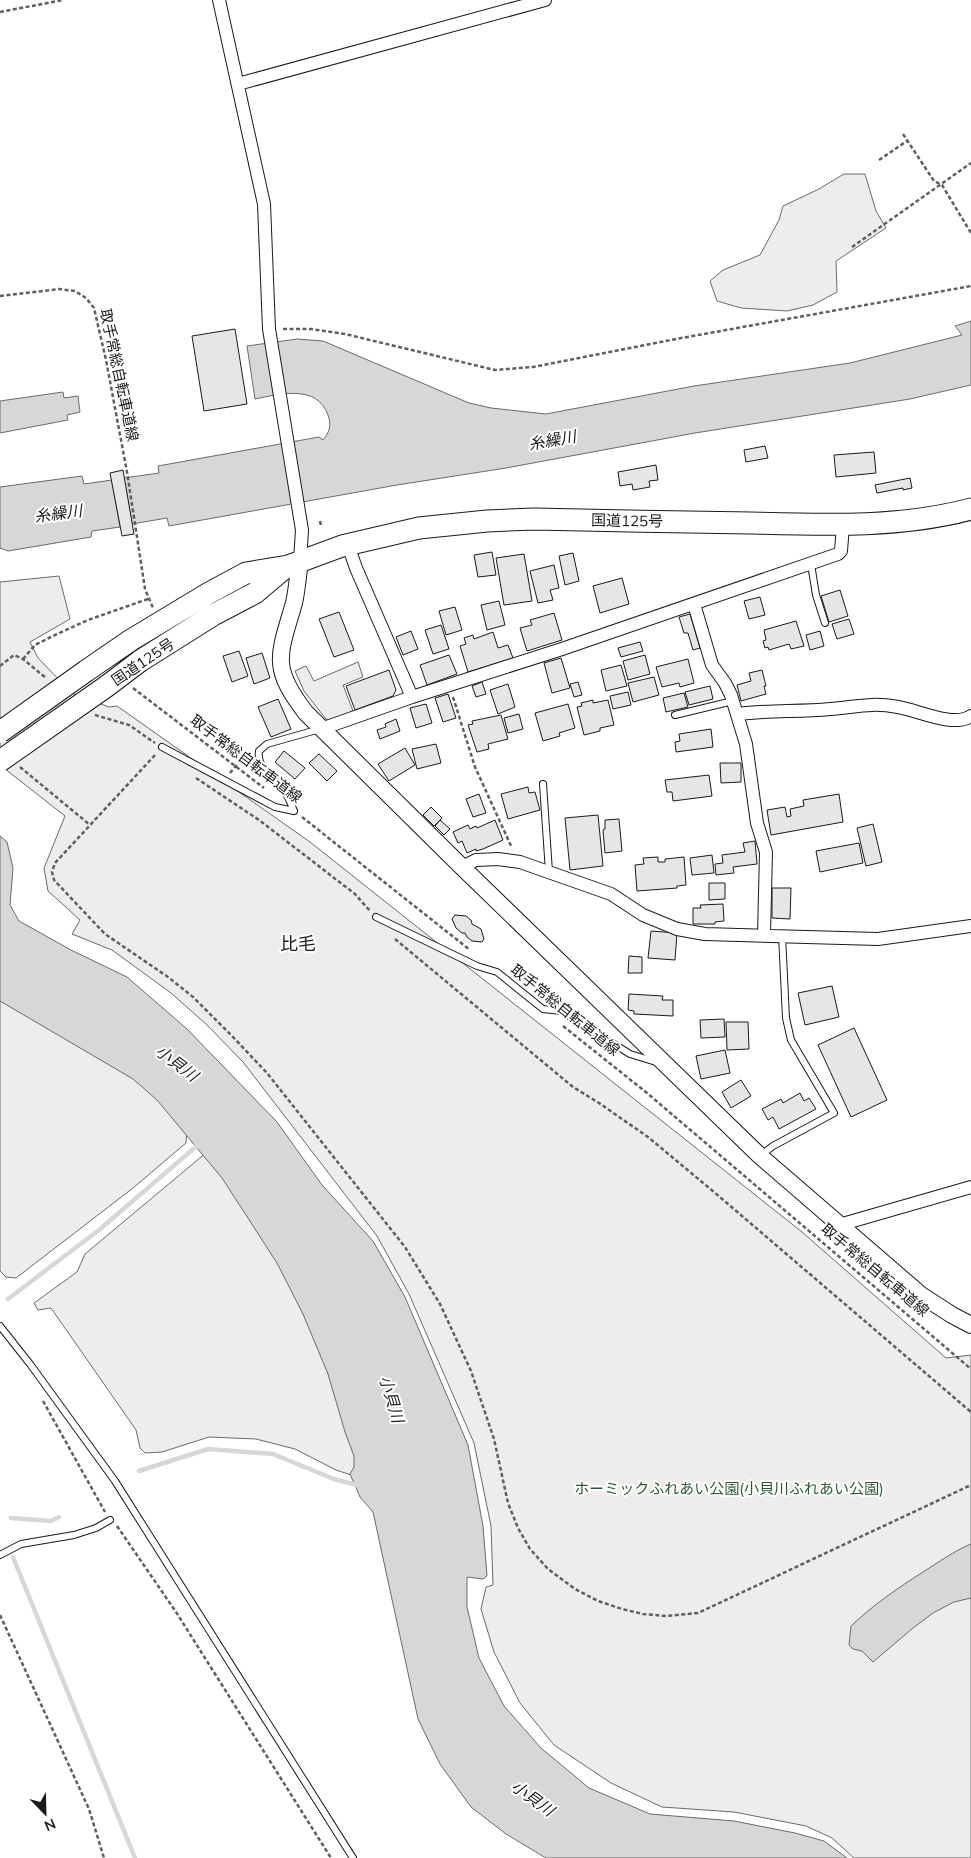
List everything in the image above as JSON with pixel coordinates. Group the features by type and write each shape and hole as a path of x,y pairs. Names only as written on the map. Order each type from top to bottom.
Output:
{"highway":[{"name":"国道125号","path":"0,732 131,640 208,593 246,573 294,564 348,545 419,528 524,520 843,525 900,521 952,514 971,509"},
{"name":"国道125号","path":"8,761 140,661 213,615 255,593 294,564"}],"street":[{"path":"219,0 264,204 270,334 302,530 294,564 294,601 281,642 282,672 294,697 321,729 664,1065 760,1156 921,1295 971,1325"},
{"path":"238,84 544,0"},
{"path":"321,729 841,553 843,525"},
{"path":"348,545 356,568 412,697"},
{"path":"694,604 712,665 725,683 733,701 746,744 757,823 766,852 764,935"},
{"path":"738,714 831,709 879,704 907,708 954,721 971,716"},
{"path":"462,867 476,860 498,859 520,862 611,894 643,916 677,929 706,934 878,939 971,926"},
{"path":"839,1225 971,1187"}],"lane":[{"path":"811,564 816,594 825,623"},
{"path":"675,715 733,701"},
{"path":"294,811 284,791 266,772 259,760 259,751 267,744 321,729"},
{"path":"162,747 275,807 294,811"},
{"path":"544,784 550,872"},
{"name":"取手常総自転車道線","path":"376,917 477,966 497,972 543,1010"},
{"path":"760,1156 773,1146 834,1112 791,1040 786,1018 782,935"},
{"path":"543,1010 561,1011 630,1054 664,1065"},
{"path":"0,1326 36,1372 115,1481 352,1858"},
{"path":"0,1555 21,1544 74,1535 96,1528 110,1520"}],"path":[{"path":"0,12 63,0"},
{"path":"903,134 934,181 941,184 971,233"},
{"path":"879,160 907,141"},
{"path":"852,247 971,163"},
{"path":"270,334 311,329 345,334 462,363 495,370 510,370 971,286"},
{"name":"取手常総自転車道線","path":"0,296 59,289 75,291 86,298 94,308 106,360 127,472 145,589 151,606"},
{"path":"320,521 321,526"},
{"path":"0,666 14,655 23,659 35,645 88,620 148,599"},
{"path":"449,685 475,767 508,841 520,862"},
{"name":"取手常総自転車道線","path":"130,686 234,768 265,789"},
{"path":"162,747 55,863 52,872 54,880 104,934 168,977 193,997 232,1036 267,1073 405,1247 440,1304 471,1371 494,1439 508,1503 518,1528 530,1549 548,1569 575,1589 598,1601 622,1609 643,1614 666,1616 698,1613 971,1484"},
{"path":"234,768 245,755"},
{"path":"8,761 90,825"},
{"path":"189,773 259,820 355,894 389,933 573,1087 648,1137 971,1412"},
{"name":"取手常総自転車道線","path":"294,811 474,953"},
{"name":"取手常総自転車道線","path":"543,1010 647,1093 971,1369"},
{"path":"36,1372 40,1394 46,1409 110,1520 120,1529 176,1612 331,1858"},
{"path":"0,1615 89,1809 104,1858"}],"shaded area":[{"path":"844,174 865,174 876,211 886,228 836,261 837,292 813,305 787,311 741,308 717,301 710,281 723,270 760,255 779,220 783,206 817,190"},
{"name":"ホーミックふれあい公園(小貝川ふれあい公園)","path":"59,576 70,619 30,642 38,658 72,693 109,707 117,706 310,842 802,1232 946,1358 971,1355 971,1858 854,1858 832,1838 806,1826 734,1812 662,1807 611,1783 554,1745 520,1703 494,1652 481,1609 486,1587 493,1585 491,1526 474,1443 409,1294 377,1236 243,1062 207,1025 171,993 112,950 72,934 80,920 48,891 44,868 65,816 0,765 0,582"},
{"path":"358,662 363,677 343,685 353,711 330,720 326,719 304,691 295,671 306,666 314,681"},
{"path":"0,997 138,1077 187,1128 186,1143 133,1188 16,1278 6,1277 0,1271"},
{"path":"207,1152 237,1193 306,1309 360,1466 354,1476 336,1470 295,1449 256,1439 209,1437 162,1452 145,1453 140,1448 136,1430 51,1308 38,1310 34,1303 77,1272 85,1254"}],"water":[{"name":"糸繰川","path":"971,321 971,385 910,399 695,433 506,468 397,485 169,526 167,518 132,524 124,478 159,473 158,466 319,437 323,440 325,437 330,422 323,405 315,399 297,393 255,399 247,346 297,339 323,341 469,403 491,408 546,414 694,386 850,363 962,335 955,326"},
{"path":"63,392 64,398 78,396 80,412 67,415 68,420 0,433 0,401"},
{"name":"糸繰川","path":"82,476 84,484 112,480 120,527 92,531 91,537 8,551 0,548 0,487"},
{"name":"小貝川","path":"0,836 7,842 13,868 10,905 19,921 71,950 127,977 187,1029 277,1122 322,1185 373,1241 405,1297 468,1445 483,1526 487,1576 483,1579 467,1577 467,1607 479,1658 504,1706 541,1748 589,1788 650,1814 734,1821 795,1833 824,1841 847,1858 546,1858 506,1834 471,1807 440,1764 418,1719 373,1512 360,1497 350,1474 354,1467 354,1456 328,1374 303,1314 277,1263 222,1178 157,1100 133,1079 0,1001"},
{"path":"971,1544 971,1598 954,1602 933,1613 873,1662 862,1651 853,1649 849,1645 851,1626 868,1611 914,1578"}],"building":[{"path":"235,329 247,404 204,411 192,336"},
{"path":"765,446 768,458 746,462 744,450"},
{"path":"874,452 876,473 836,477 834,455"},
{"path":"656,465 658,480 649,481 650,487 633,490 632,484 620,486 618,472"},
{"path":"123,470 134,534 122,536 110,473"},
{"path":"910,478 912,488 877,493 875,485"},
{"path":"492,552 496,575 478,577 474,555"},
{"path":"573,553 579,581 565,585 559,556"},
{"path":"524,554 532,601 504,605 496,558"},
{"path":"554,565 559,588 550,590 553,600 538,603 530,571"},
{"path":"622,578 629,604 600,613 593,586"},
{"path":"840,590 848,616 829,622 821,596"},
{"path":"760,597 765,615 749,619 744,601"},
{"path":"499,601 505,625 487,630 481,605"},
{"path":"455,607 462,630 446,635 439,611"},
{"path":"339,612 354,650 334,657 319,619"},
{"path":"554,613 562,640 527,651 520,628 532,625 530,620"},
{"path":"690,614 700,648 693,650 688,633 684,633 679,617"},
{"path":"849,619 854,634 837,639 832,624"},
{"path":"796,621 804,646 791,649 789,644 769,650 768,647 765,648 763,641 766,640 764,630"},
{"path":"441,625 449,649 433,654 425,630"},
{"path":"411,631 418,649 403,655 396,637"},
{"path":"820,631 824,646 810,650 806,635"},
{"path":"493,632 498,648 508,645 513,658 468,672 460,646 466,644 464,638 473,635 474,639"},
{"path":"640,642 643,651 621,657 618,648"},
{"path":"239,651 248,676 232,682 223,656"},
{"path":"262,653 270,678 254,684 246,658"},
{"path":"449,655 457,674 427,685 420,665"},
{"path":"645,655 650,674 628,680 623,661"},
{"path":"561,658 570,688 552,693 544,663"},
{"path":"688,659 694,683 680,687 679,683 662,687 656,667"},
{"path":"621,665 627,686 606,691 601,670"},
{"path":"389,670 396,690 393,696 355,710 346,686"},
{"path":"762,670 766,694 741,701 737,685 751,681 749,673"},
{"path":"654,677 659,695 633,702 628,683"},
{"path":"482,682 486,694 476,697 472,686"},
{"path":"578,682 582,695 574,697 570,684"},
{"path":"508,684 515,707 498,714 490,690"},
{"path":"710,686 713,699 689,705 685,692"},
{"path":"628,692 631,705 613,709 610,696"},
{"path":"684,693 688,707 666,712 663,698"},
{"path":"448,694 456,718 443,722 435,698"},
{"path":"278,699 291,729 271,737 258,707"},
{"path":"593,700 593,703 608,700 614,725 600,728 600,731 584,735 577,707 582,706 581,703"},
{"path":"426,704 432,723 416,728 410,708"},
{"path":"568,704 575,728 559,733 560,736 543,741 535,713"},
{"path":"519,714 523,729 508,733 504,718"},
{"path":"501,715 508,739 488,744 489,749 477,752 468,725 473,724 472,721"},
{"path":"396,719 400,731 380,739 377,730 386,727 385,724"},
{"path":"711,729 713,747 676,752 675,742 680,741 679,734"},
{"path":"436,744 441,763 417,769 412,749"},
{"path":"405,748 415,765 389,781 378,764"},
{"path":"284,751 305,768 295,779 275,762"},
{"path":"319,754 337,771 327,781 309,763"},
{"path":"720,763 741,763 741,782 721,783"},
{"path":"709,775 712,796 673,801 672,792 667,792 665,780"},
{"path":"528,787 529,793 535,792 540,810 508,819 501,794"},
{"path":"479,794 486,813 473,817 466,799"},
{"path":"839,794 843,822 771,835 767,810 785,807 787,817 791,816 790,809 804,806 803,800"},
{"path":"431,807 442,818 434,826 423,815"},
{"path":"598,815 603,866 570,870 565,818"},
{"path":"619,819 622,851 605,853 603,830 605,829 605,820"},
{"path":"440,820 450,829 444,835 435,826"},
{"path":"495,820 503,840 476,851 476,849 467,853 462,841 458,843 453,832 468,825 470,829 476,826 477,828"},
{"path":"873,824 882,862 866,866 857,828"},
{"path":"755,841 757,864 733,867 734,873 716,875 715,864 723,863 722,855 745,852 743,843"},
{"path":"859,843 863,863 820,872 816,851"},
{"path":"712,855 714,873 692,875 690,858"},
{"path":"658,857 658,862 665,862 665,859 684,857 686,885 677,886 677,888 637,891 635,865 644,864 643,858"},
{"path":"709,883 725,883 725,899 709,900"},
{"path":"772,888 791,888 790,919 772,918"},
{"path":"723,904 724,921 715,922 715,924 693,924 693,908 701,908 700,905"},
{"path":"455,915 466,916 471,920 472,924 481,929 484,939 482,942 472,941 465,933 456,928 452,919"},
{"path":"651,931 677,933 675,960 648,958"},
{"path":"629,956 642,957 642,973 628,973"},
{"path":"832,986 839,1017 805,1025 798,993"},
{"path":"629,994 663,996 662,1000 673,1000 673,1016 634,1014 634,1011 628,1010"},
{"path":"724,1019 725,1037 701,1038 700,1020"},
{"path":"726,1022 748,1022 749,1049 727,1050"},
{"path":"854,1028 887,1100 851,1117 818,1045"},
{"path":"725,1050 730,1073 701,1079 696,1056"},
{"path":"741,1080 751,1096 731,1108 722,1092"},
{"path":"800,1093 804,1101 809,1098 816,1109 779,1129 773,1117 768,1120 762,1109 781,1099 783,1103"}],"waterway":[{"path":"8,1299 99,1230 199,1144"},
{"path":"139,1471 208,1449 273,1454 334,1479 360,1486"},
{"path":"11,1518 51,1521 59,1517"},
{"path":"13,1557 135,1858"}],"district":[{"name":"比毛","path":"298,944"}]}
